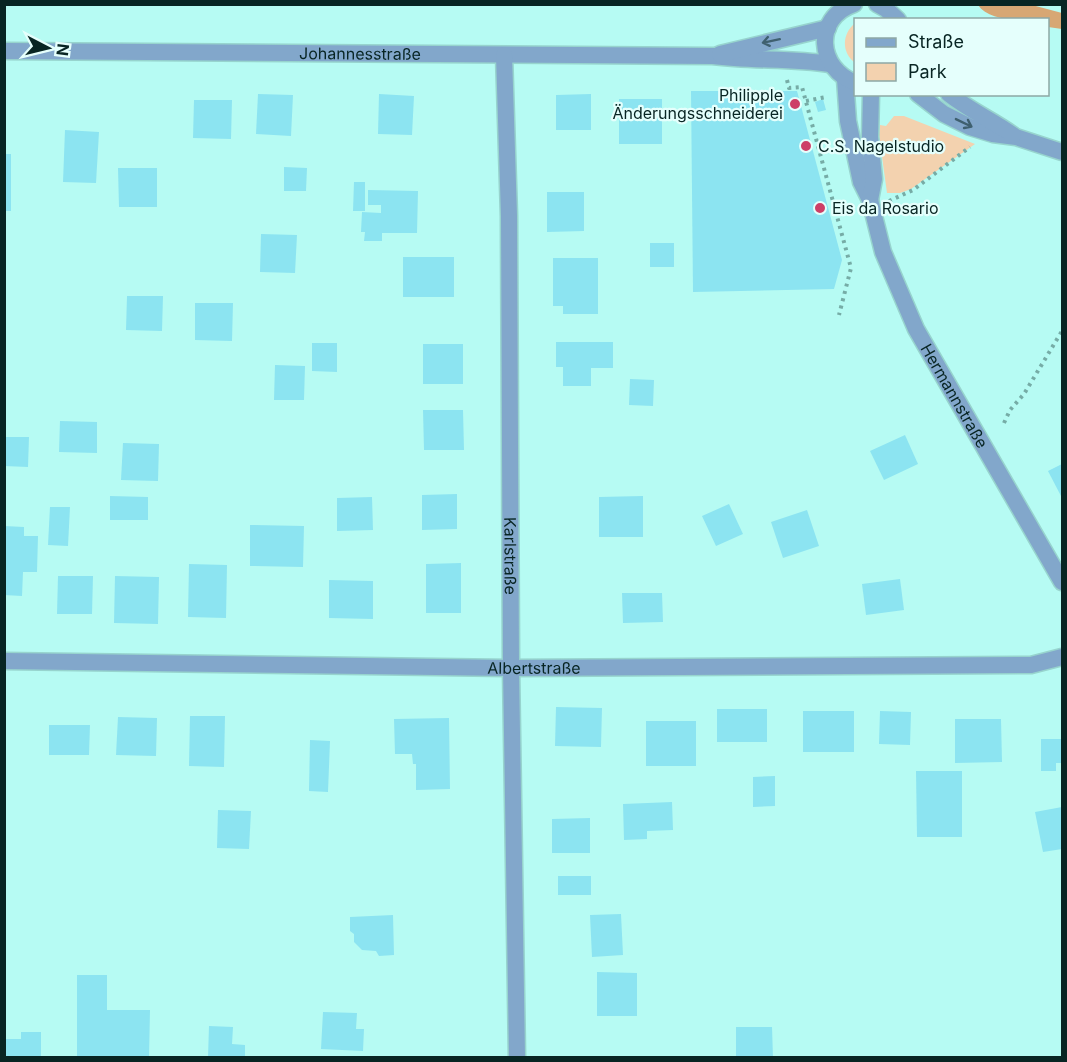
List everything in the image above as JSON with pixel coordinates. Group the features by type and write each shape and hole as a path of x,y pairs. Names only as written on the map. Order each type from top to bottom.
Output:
{"street":[{"path":"850,81 830,64 825,46 832,16 854,4"},
{"path":"877,5 886,9 896,18"},
{"name":"Johannesstraße","path":"713,56 832,16"},
{"name":"Johannesstraße","path":"4,51 713,56 745,60 802,60 830,64"},
{"name":"Karlstraße","path":"504,56 510,356 511,668 517,1058"},
{"name":"Hermannstraße","path":"850,81 848,121 861,182 871,203 883,252 916,329 1062,582"},
{"name":"Hermannstraße","path":"871,96 870,137 874,179 871,203"},
{"path":"921,96 944,114 969,127 993,134 1016,137 1062,152"},
{"path":"951,96 965,107 997,123 1016,137"},
{"name":"Albertstraße","path":"4,662 511,668 1031,665 1062,657"}],"path":[{"path":"784,72 789,88 802,87 851,268 839,315"},
{"path":"806,101 830,96"},
{"path":"871,203 888,202 913,190 977,141"},
{"path":"1004,423 1010,410 1024,394 1062,331"}],"green space":[{"path":"854,24 854,62 845,48"},
{"path":"894,116 904,116 975,144 911,189 900,193 887,193 879,135 880,125 886,126"}],"shaded area":[{"path":"978,5 1032,5 1062,13 1062,29 1049,27 1049,18 1000,18 984,11"}],"building":[{"path":"691,91 797,91 842,260 834,289 693,292"},
{"path":"258,94 293,95 291,136 256,134"},
{"path":"379,94 414,96 412,135 378,134"},
{"path":"591,94 591,130 556,130 556,95"},
{"path":"619,99 662,99 662,144 619,144"},
{"path":"823,99 826,110 818,112 815,102"},
{"path":"194,100 232,100 231,139 193,138"},
{"path":"65,130 99,132 96,183 63,182"},
{"path":"4,154 11,154 11,211 4,211"},
{"path":"284,167 307,168 306,191 284,191"},
{"path":"118,168 157,168 157,207 119,207"},
{"path":"354,182 365,182 365,211 353,211"},
{"path":"368,190 418,191 417,233 382,233 382,241 364,241 365,232 361,232 362,212 381,213 381,205 368,205"},
{"path":"547,192 584,192 584,231 547,232"},
{"path":"261,234 297,235 295,273 260,272"},
{"path":"650,243 674,243 674,267 650,267"},
{"path":"403,257 454,257 454,297 403,297"},
{"path":"553,258 598,258 598,314 563,314 563,306 553,306"},
{"path":"127,296 163,296 162,331 126,330"},
{"path":"195,303 233,303 232,341 195,340"},
{"path":"556,342 613,342 613,368 591,368 591,386 563,386 563,367 556,367"},
{"path":"312,343 337,343 337,372 312,371"},
{"path":"423,344 463,344 463,384 423,384"},
{"path":"275,365 305,366 304,400 274,400"},
{"path":"630,379 654,380 653,406 629,405"},
{"path":"423,410 463,410 464,450 424,450"},
{"path":"60,421 97,422 97,453 59,452"},
{"path":"905,435 918,464 884,480 870,451"},
{"path":"4,437 29,437 28,467 4,466"},
{"path":"123,443 159,444 158,481 121,480"},
{"path":"1062,464 1062,498 1048,471"},
{"path":"457,494 457,529 422,530 422,495"},
{"path":"110,496 148,497 148,520 110,520"},
{"path":"643,496 643,537 599,537 599,497"},
{"path":"372,497 373,530 337,531 337,498"},
{"path":"729,504 743,534 716,546 702,516"},
{"path":"50,507 70,507 68,546 48,545"},
{"path":"807,510 819,546 783,558 771,522"},
{"path":"250,525 304,526 303,567 250,566"},
{"path":"4,526 24,527 24,536 38,536 37,572 23,572 22,596 4,595"},
{"path":"461,563 461,613 426,613 426,564"},
{"path":"189,564 227,565 226,618 188,617"},
{"path":"58,576 93,576 92,614 57,614"},
{"path":"115,576 159,577 158,624 114,623"},
{"path":"900,579 904,610 866,615 862,584"},
{"path":"329,580 373,581 373,619 329,618"},
{"path":"622,593 662,593 663,622 623,623"},
{"path":"556,707 602,708 601,747 555,746"},
{"path":"717,709 767,709 767,742 717,742"},
{"path":"803,711 854,711 854,752 803,752"},
{"path":"880,711 911,712 910,745 879,744"},
{"path":"190,716 225,716 224,767 189,766"},
{"path":"118,717 157,718 156,756 116,755"},
{"path":"449,718 450,789 416,790 416,764 413,764 412,754 395,754 394,719"},
{"path":"955,719 1001,719 1002,762 955,763"},
{"path":"646,721 696,721 696,766 646,766"},
{"path":"49,725 90,725 89,755 49,755"},
{"path":"1041,739 1062,739 1062,763 1056,763 1056,771 1041,771"},
{"path":"310,740 330,741 328,792 309,791"},
{"path":"916,771 962,771 962,837 917,837"},
{"path":"775,776 775,806 753,807 753,777"},
{"path":"672,802 673,830 647,831 647,839 624,840 623,804"},
{"path":"1062,807 1062,849 1043,852 1035,812"},
{"path":"218,810 251,811 249,849 217,848"},
{"path":"590,818 590,853 552,853 552,819"},
{"path":"558,876 591,876 591,895 558,895"},
{"path":"621,914 623,955 592,957 590,915"},
{"path":"393,915 394,955 379,956 376,951 362,950 354,942 354,934 350,931 350,917"},
{"path":"597,972 637,973 637,1016 597,1016"},
{"path":"77,975 107,975 107,1010 150,1010 149,1058 77,1058"},
{"path":"323,1012 357,1013 356,1029 364,1029 363,1051 321,1049"},
{"path":"209,1026 233,1027 232,1044 245,1045 245,1058 208,1058"},
{"path":"736,1027 772,1027 773,1058 736,1058"},
{"path":"21,1032 41,1032 41,1058 4,1058 4,1039 21,1039"}],"place":[{"name":"Philipple Änderungsschneiderei","path":"795,104"},
{"name":"C.S. Nagelstudio","path":"806,146"},
{"name":"Eis da Rosario","path":"820,208"}]}
